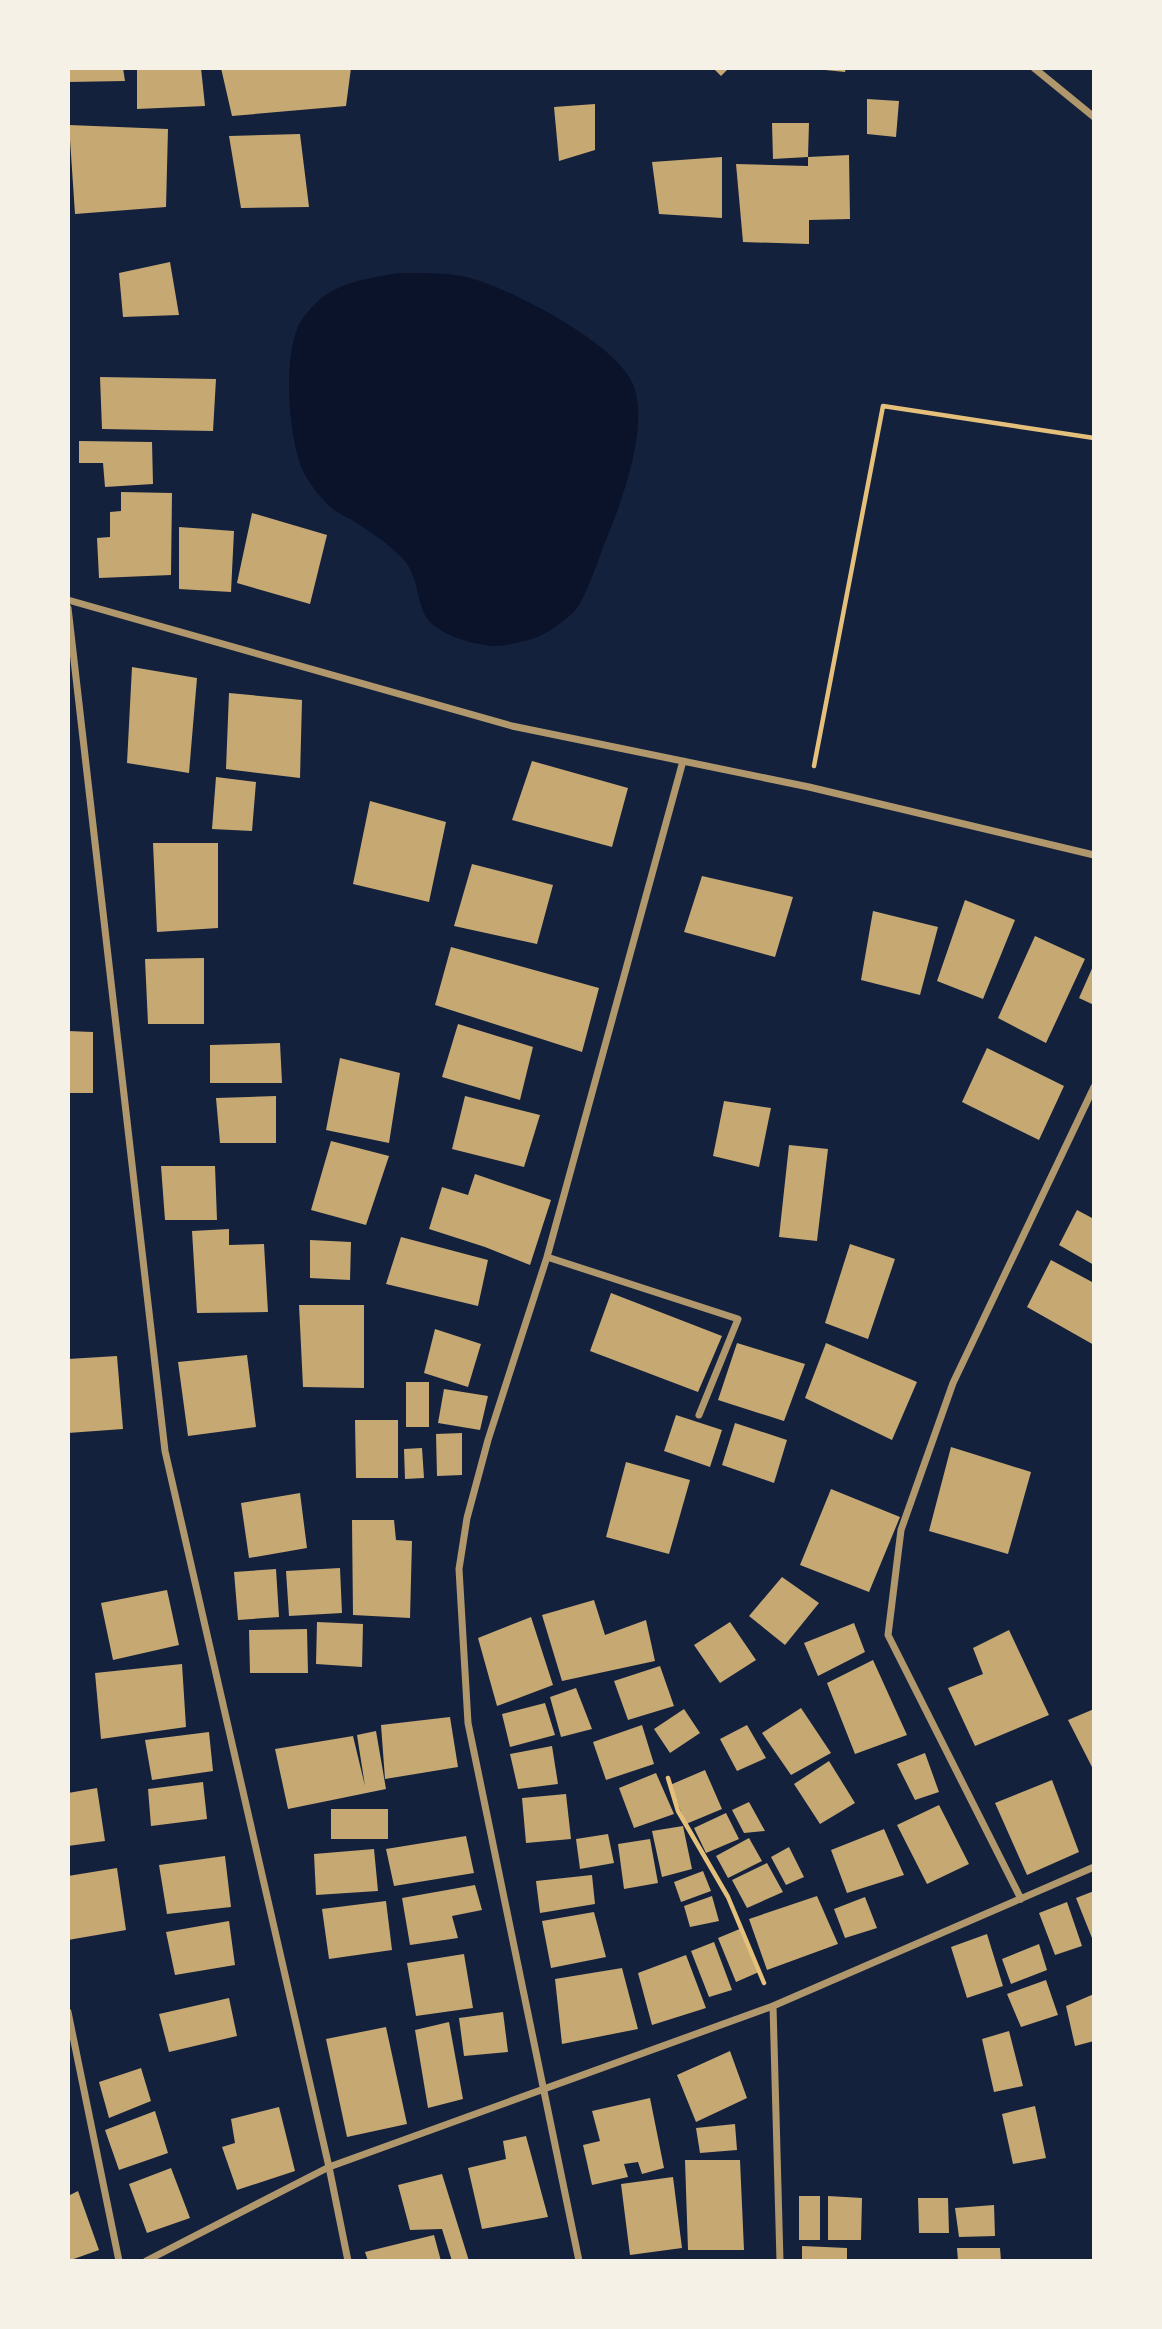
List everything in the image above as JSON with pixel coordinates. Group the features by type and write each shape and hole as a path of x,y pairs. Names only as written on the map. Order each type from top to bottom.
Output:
{"street":[{"path":"1034,68 1094,117"},
{"path":"68,600 512,726 809,787 1094,855"},
{"path":"68,608 164,1451 329,2167 348,2261"},
{"path":"579,2261 468,1723 459,1569 467,1518 488,1440 547,1257 683,761"},
{"path":"1021,1899 888,1635 901,1530 953,1383 1094,1087"},
{"path":"547,1257 738,1319 699,1415"},
{"path":"146,2261 329,2167 774,2006 1094,1867"},
{"path":"774,2006 780,2261"},
{"path":"68,2012 119,2261"}],"path":[{"path":"809,787 883,406 1094,438"},
{"path":"668,1778 678,1811 727,1897 774,2006"}],"water":[{"path":"399,273 459,275 509,293 560,319 584,335 623,368 633,384 638,402 636,445 617,513 591,580 573,613 553,628 531,639 491,646 464,640 437,628 425,615 414,579 402,558 391,547 328,505 304,473 294,441 289,400 290,359 299,324 315,304 333,291 354,282"}],"building":[{"path":"68,68 123,68 125,81 68,82"},
{"path":"137,68 201,68 205,106 137,109"},
{"path":"221,68 351,68 346,106 232,116"},
{"path":"713,68 729,68 721,76"},
{"path":"825,68 846,68 845,72"},
{"path":"867,99 899,101 896,137 867,134"},
{"path":"595,104 595,150 559,161 554,107"},
{"path":"772,123 809,123 808,157 773,159"},
{"path":"69,125 168,129 166,207 75,214"},
{"path":"300,134 309,207 241,208 229,136"},
{"path":"849,155 850,219 809,220 809,244 743,242 736,164 808,166 808,157"},
{"path":"722,157 722,218 659,214 652,162"},
{"path":"170,262 179,315 123,317 119,273"},
{"path":"100,377 216,379 213,431 102,429"},
{"path":"79,441 152,442 153,484 105,487 103,463 79,463"},
{"path":"121,492 172,493 171,575 99,578 97,538 110,537 110,512 121,511"},
{"path":"252,513 327,535 310,604 237,583"},
{"path":"179,527 234,531 231,592 179,589"},
{"path":"132,667 197,678 189,773 127,763"},
{"path":"229,693 302,700 300,778 226,769"},
{"path":"532,761 628,788 612,847 512,820"},
{"path":"216,777 256,782 252,831 212,829"},
{"path":"370,801 446,822 429,902 353,884"},
{"path":"153,843 218,843 218,928 157,932"},
{"path":"472,864 553,885 537,944 454,926"},
{"path":"702,876 793,897 775,957 684,932"},
{"path":"965,900 1015,920 983,999 937,981"},
{"path":"873,911 938,927 920,995 861,980"},
{"path":"1035,936 1085,959 1046,1043 998,1018"},
{"path":"451,947 599,988 582,1052 435,1005"},
{"path":"204,958 204,1024 148,1024 145,959"},
{"path":"1094,964 1094,1005 1079,998"},
{"path":"458,1024 533,1047 520,1100 442,1077"},
{"path":"68,1031 93,1032 93,1093 68,1093"},
{"path":"280,1043 282,1083 210,1083 210,1045"},
{"path":"987,1048 1064,1086 1039,1140 962,1102"},
{"path":"340,1058 400,1073 389,1143 326,1130"},
{"path":"276,1096 276,1143 220,1143 216,1098"},
{"path":"465,1096 540,1115 524,1167 452,1149"},
{"path":"724,1101 771,1108 759,1167 713,1156"},
{"path":"331,1141 389,1156 366,1225 311,1210"},
{"path":"789,1145 828,1149 817,1241 779,1237"},
{"path":"161,1166 215,1166 217,1220 165,1220"},
{"path":"475,1174 551,1200 530,1265 429,1229 442,1187 468,1195"},
{"path":"1077,1210 1094,1219 1094,1265 1059,1245"},
{"path":"229,1229 229,1245 264,1244 268,1312 197,1313 192,1231"},
{"path":"401,1237 488,1260 478,1306 386,1284"},
{"path":"310,1240 351,1242 350,1280 310,1278"},
{"path":"850,1244 895,1259 868,1339 825,1323"},
{"path":"1051,1260 1094,1283 1094,1345 1027,1307"},
{"path":"611,1293 722,1336 698,1392 590,1351"},
{"path":"299,1305 364,1305 364,1388 303,1387"},
{"path":"435,1329 481,1344 468,1387 424,1373"},
{"path":"737,1343 805,1364 784,1421 718,1400"},
{"path":"826,1343 917,1382 892,1440 805,1398"},
{"path":"247,1355 256,1427 188,1436 178,1362"},
{"path":"117,1356 123,1429 68,1433 68,1359"},
{"path":"406,1382 429,1382 429,1427 406,1427"},
{"path":"444,1389 488,1396 480,1430 438,1423"},
{"path":"676,1415 722,1430 710,1467 664,1451"},
{"path":"355,1420 398,1420 398,1478 356,1478"},
{"path":"735,1423 787,1440 774,1483 722,1465"},
{"path":"462,1433 462,1475 437,1476 436,1434"},
{"path":"951,1447 1031,1472 1008,1554 929,1531"},
{"path":"422,1448 424,1478 405,1479 404,1449"},
{"path":"626,1462 690,1480 669,1554 606,1537"},
{"path":"831,1489 900,1517 869,1592 800,1565"},
{"path":"300,1493 307,1548 249,1558 241,1503"},
{"path":"352,1520 394,1520 396,1540 412,1541 410,1618 353,1615"},
{"path":"340,1568 342,1613 289,1616 286,1571"},
{"path":"276,1569 279,1617 238,1620 234,1572"},
{"path":"782,1577 819,1603 785,1645 749,1616"},
{"path":"167,1590 179,1645 113,1660 101,1603"},
{"path":"594,1600 605,1635 646,1620 655,1661 562,1681 542,1615"},
{"path":"531,1617 553,1685 497,1706 478,1638"},
{"path":"317,1622 363,1624 362,1667 316,1664"},
{"path":"730,1622 756,1660 720,1683 694,1645"},
{"path":"854,1623 865,1652 818,1676 804,1643"},
{"path":"307,1629 308,1673 250,1673 249,1630"},
{"path":"1009,1630 1049,1715 975,1746 948,1688 983,1674 973,1648"},
{"path":"873,1660 907,1735 855,1754 827,1683"},
{"path":"182,1664 186,1727 101,1739 95,1673"},
{"path":"660,1666 674,1706 628,1720 614,1681"},
{"path":"576,1688 592,1729 561,1737 550,1697"},
{"path":"545,1703 555,1735 510,1747 502,1714"},
{"path":"801,1708 831,1753 791,1775 762,1733"},
{"path":"684,1709 700,1733 670,1753 654,1729"},
{"path":"1094,1709 1094,1766 1092,1767 1068,1720"},
{"path":"450,1717 458,1767 385,1779 381,1725"},
{"path":"642,1725 654,1764 606,1780 593,1742"},
{"path":"747,1725 766,1758 737,1771 720,1739"},
{"path":"376,1731 386,1789 288,1809 275,1749 353,1736 365,1786 357,1735"},
{"path":"209,1732 213,1771 152,1780 145,1740"},
{"path":"552,1746 558,1784 518,1789 510,1754"},
{"path":"925,1753 939,1792 915,1800 897,1764"},
{"path":"829,1761 855,1803 820,1824 794,1784"},
{"path":"705,1770 722,1809 686,1824 670,1785"},
{"path":"656,1773 674,1814 634,1828 619,1788"},
{"path":"1052,1780 1079,1852 1027,1875 995,1803"},
{"path":"203,1782 207,1819 151,1826 148,1789"},
{"path":"97,1788 105,1841 68,1846 68,1793"},
{"path":"566,1794 571,1839 526,1843 522,1798"},
{"path":"749,1802 765,1831 744,1833 732,1810"},
{"path":"939,1805 969,1864 927,1884 897,1825"},
{"path":"331,1809 388,1809 388,1839 331,1839"},
{"path":"726,1813 739,1839 706,1853 694,1828"},
{"path":"683,1826 692,1869 662,1877 652,1831"},
{"path":"884,1829 904,1875 847,1893 831,1850"},
{"path":"608,1834 614,1863 580,1869 576,1839"},
{"path":"466,1836 474,1873 394,1886 386,1849"},
{"path":"749,1838 762,1861 728,1878 716,1856"},
{"path":"650,1839 658,1883 624,1889 618,1844"},
{"path":"789,1847 804,1877 786,1885 771,1857"},
{"path":"374,1849 378,1891 316,1895 314,1854"},
{"path":"225,1856 231,1907 167,1914 159,1865"},
{"path":"767,1863 783,1892 747,1908 732,1880"},
{"path":"117,1868 126,1930 68,1940 68,1876"},
{"path":"703,1871 711,1891 681,1902 674,1882"},
{"path":"592,1875 595,1904 540,1913 536,1881"},
{"path":"475,1885 482,1910 452,1916 458,1938 410,1945 402,1898"},
{"path":"1094,1891 1094,1943 1076,1898"},
{"path":"712,1896 719,1921 690,1927 684,1906"},
{"path":"817,1896 838,1944 767,1970 749,1919"},
{"path":"865,1897 877,1928 845,1938 834,1909"},
{"path":"386,1901 392,1950 329,1959 322,1909"},
{"path":"1067,1902 1082,1946 1055,1955 1039,1913"},
{"path":"594,1912 606,1957 551,1968 542,1921"},
{"path":"229,1921 235,1965 175,1975 166,1932"},
{"path":"742,1928 759,1972 736,1982 718,1938"},
{"path":"987,1934 1003,1986 967,1998 951,1947"},
{"path":"714,1942 732,1990 709,1997 691,1951"},
{"path":"1039,1944 1047,1970 1011,1984 1002,1959"},
{"path":"464,1954 473,2008 416,2016 407,1963"},
{"path":"686,1955 706,2008 652,2025 638,1973"},
{"path":"622,1968 638,2029 562,2044 555,1979"},
{"path":"1046,1980 1058,2015 1021,2027 1007,1994"},
{"path":"1094,1994 1094,2041 1075,2046 1066,2006"},
{"path":"229,1998 237,2036 169,2052 159,2014"},
{"path":"503,2012 508,2052 464,2056 459,2018"},
{"path":"449,2022 463,2099 428,2108 415,2030"},
{"path":"386,2027 407,2124 347,2137 326,2039"},
{"path":"1009,2031 1023,2086 994,2092 982,2039"},
{"path":"730,2051 747,2098 696,2122 677,2075"},
{"path":"141,2068 151,2101 109,2118 99,2082"},
{"path":"650,2098 664,2168 642,2174 638,2162 624,2164 628,2177 592,2185 583,2145 600,2141 592,2111"},
{"path":"1035,2106 1046,2158 1013,2164 1002,2114"},
{"path":"279,2107 295,2171 237,2190 222,2147 235,2143 231,2119"},
{"path":"155,2111 168,2153 119,2170 105,2130"},
{"path":"735,2124 737,2150 700,2153 696,2128"},
{"path":"526,2136 548,2217 482,2229 468,2168 506,2159 503,2141"},
{"path":"685,2160 740,2160 744,2250 688,2250"},
{"path":"171,2168 190,2218 147,2233 129,2184"},
{"path":"442,2174 469,2261 452,2261 442,2229 410,2230 398,2185"},
{"path":"673,2177 682,2248 630,2255 621,2184"},
{"path":"78,2191 99,2250 68,2261 68,2196"},
{"path":"799,2196 820,2196 820,2240 799,2240"},
{"path":"828,2196 862,2198 861,2240 828,2240"},
{"path":"918,2198 948,2198 949,2233 919,2233"},
{"path":"994,2205 995,2236 959,2237 955,2208"},
{"path":"434,2235 441,2261 368,2261 365,2252"},
{"path":"802,2246 847,2248 847,2261 802,2261"},
{"path":"957,2248 1000,2248 1001,2261 958,2261"}]}
